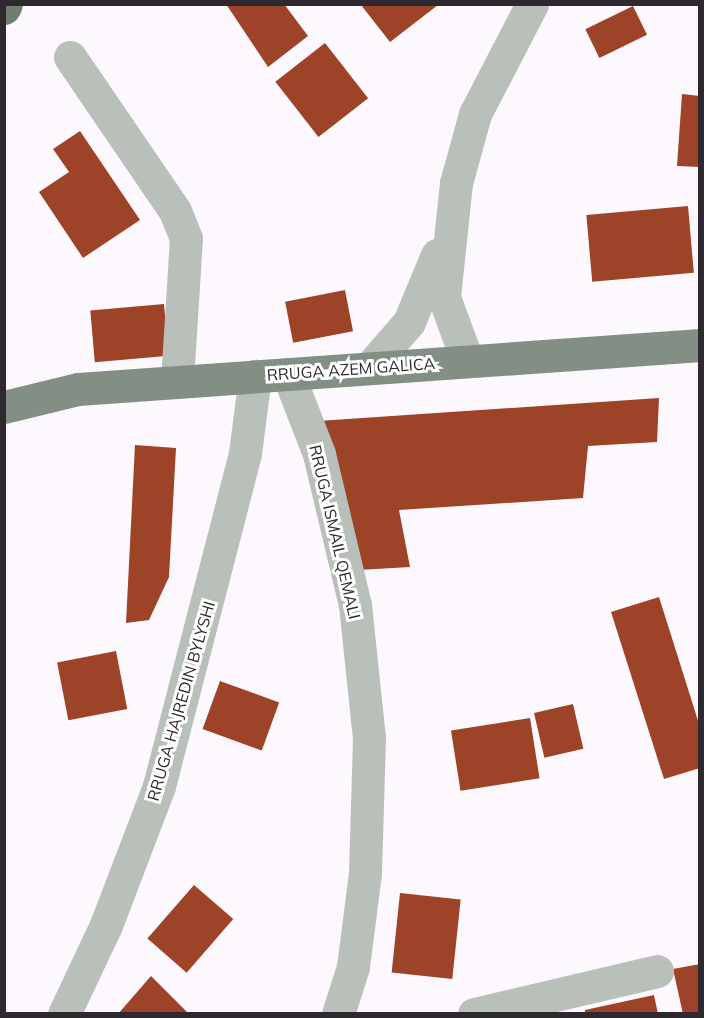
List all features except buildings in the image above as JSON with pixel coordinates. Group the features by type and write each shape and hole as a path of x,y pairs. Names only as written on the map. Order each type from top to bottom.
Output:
{"main road":[{"name":"RRUGA AZEM GALICA","path":"4,407 78,389 699,345"}],"street":[{"path":"369,368 409,322 431,278 475,114 532,4"},
{"path":"70,57 175,211 186,238 177,381"},
{"path":"456,183 451,241 478,360"},
{"name":"RRUGA ISMAIL QEMALI","path":"288,374 319,454 356,605 369,738 365,873 353,967 338,1014"},
{"name":"RRUGA HAJREDIN BYLYSHI","path":"64,1014 106,925 159,786 243,464 255,376"},
{"path":"474,1014 657,971"}]}
